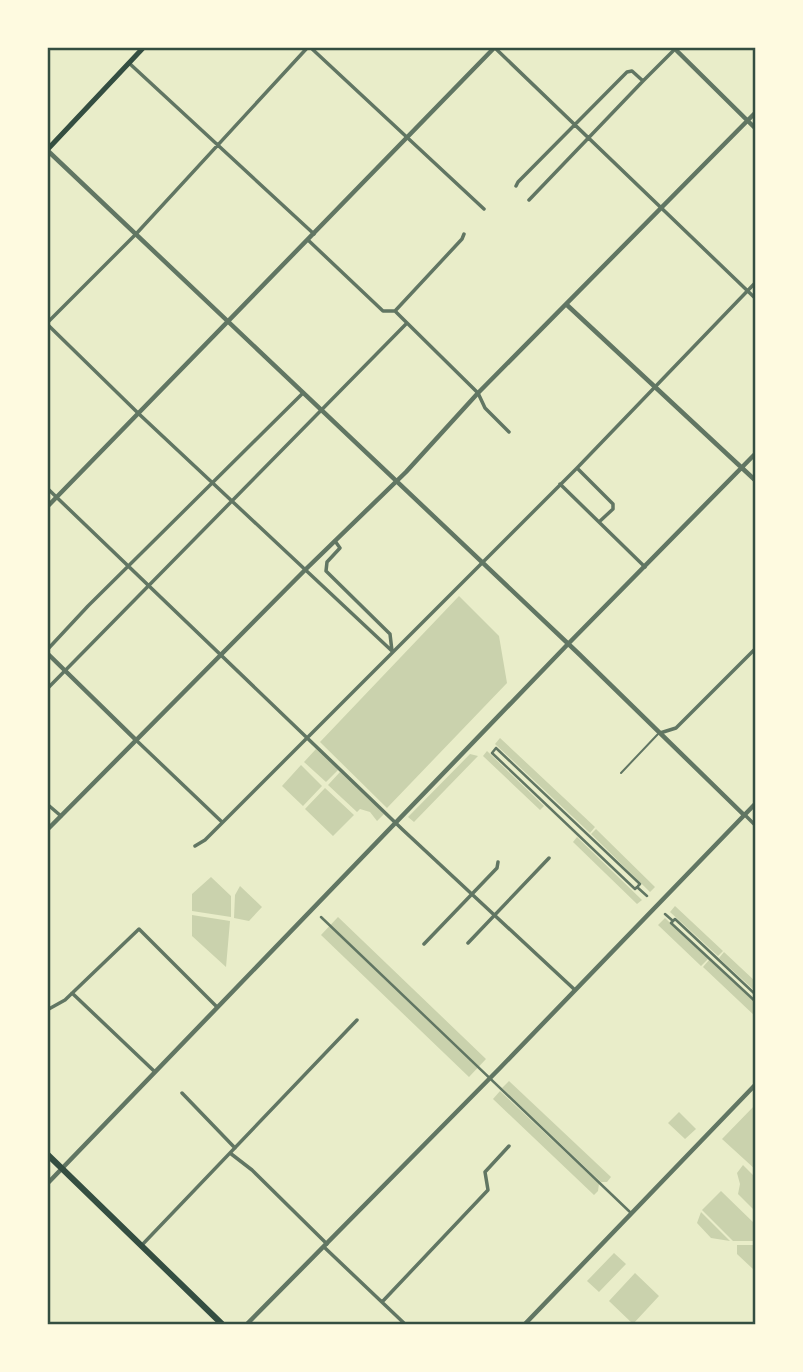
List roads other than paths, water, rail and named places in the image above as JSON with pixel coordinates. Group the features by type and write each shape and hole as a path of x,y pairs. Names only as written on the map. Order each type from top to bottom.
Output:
{"highway":[{"path":"47,1154 223,1325"}],"main road":[{"path":"47,150 144,47"}],"street":[{"path":"392,651 139,414 47,323 136,234 309,47 484,209"},
{"path":"47,507 229,323 494,47 756,299"},
{"path":"529,200 674,48 756,129"},
{"path":"129,63 314,234"},
{"path":"516,186 626,72 632,71 643,81"},
{"path":"47,830 396,482 478,393 756,111"},
{"path":"47,150 756,826"},
{"path":"394,311 464,234"},
{"path":"308,240 383,311 394,311 407,323 478,393 485,408 509,432"},
{"path":"195,846 577,468 756,282"},
{"path":"567,304 756,481"},
{"path":"47,689 407,323"},
{"path":"222,822 47,651 88,606 303,393"},
{"path":"47,1184 756,453"},
{"path":"577,468 613,504 613,509 599,522"},
{"path":"560,484 645,567"},
{"path":"47,488 575,990"},
{"path":"335,541 340,548 327,562 326,571 390,634 392,651"},
{"path":"659,733 676,728 754,650"},
{"path":"489,746 494,751 492,753 556,815 647,897"},
{"path":"494,751 496,748 628,873 639,884 637,887"},
{"path":"503,763 507,759"},
{"path":"516,776 520,771"},
{"path":"530,789 534,785"},
{"path":"543,802 548,797"},
{"path":"246,1325 756,803"},
{"path":"47,804 61,816"},
{"path":"556,815 561,810"},
{"path":"570,828 575,823"},
{"path":"583,840 588,835"},
{"path":"596,852 601,848"},
{"path":"468,943 549,858"},
{"path":"610,866 615,861"},
{"path":"424,944 473,893 498,862"},
{"path":"624,878 628,873"},
{"path":"666,914 673,921 671,923 712,957 756,1002"},
{"path":"321,917 631,1213"},
{"path":"47,1010 72,993 139,929 216,1007"},
{"path":"72,993 154,1071"},
{"path":"750,993 756,995"},
{"path":"141,1246 357,1020"},
{"path":"524,1325 756,1084"},
{"path":"181,1093 235,1148"},
{"path":"382,1302 488,1190 485,1172 509,1146"},
{"path":"230,1153 252,1170 407,1325"}],"lane":[{"path":"621,773 659,733"}]}
